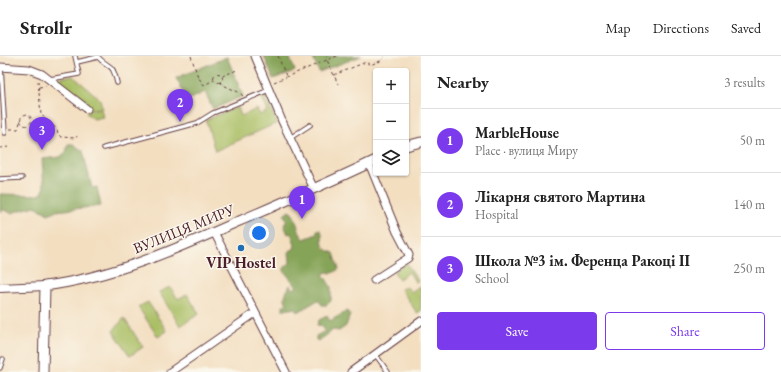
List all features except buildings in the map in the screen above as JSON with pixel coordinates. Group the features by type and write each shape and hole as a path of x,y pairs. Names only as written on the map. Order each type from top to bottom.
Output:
{"main road":[{"path":"409,145 421,142"},
{"name":"ВУЛИЦЯ МИРУ","path":"45,286 74,282 107,274 214,232 372,162"},
{"path":"43,372 45,286"}],"street":[{"path":"255,56 290,138 314,189"},
{"path":"0,67 29,69 50,78 90,109"},
{"name":"ВУЛИЦЯ МИРУ","path":"372,162 397,232 409,255 408,258 374,280"},
{"path":"214,232 286,372"},
{"name":"ВУЛИЦЯ МИРУ","path":"0,288 45,286"},
{"path":"170,372 256,313"},
{"path":"351,372 421,321"}],"lane":[{"path":"50,78 79,74 76,56"},
{"path":"77,62 98,56 112,66 117,83"},
{"path":"0,67 5,133"},
{"path":"104,148 197,123 208,115 269,90"},
{"path":"290,138 310,125"},
{"path":"0,179 22,178"},
{"path":"375,354 388,372"},
{"path":"0,368 3,360"}],"path":[{"path":"191,56 200,82 204,85 214,80 220,82 229,89 238,91 244,98"},
{"path":"278,56 287,76"},
{"path":"326,56 338,84"},
{"path":"272,82 337,56"},
{"path":"334,75 366,62 370,65 382,60 384,56"},
{"path":"214,80 216,74 222,76 237,70"},
{"path":"37,72 41,115 57,127 61,137 76,138 77,136"},
{"path":"220,82 222,76"},
{"path":"26,114 31,116 32,119 30,124 26,125 20,120 26,114"},
{"path":"0,148 9,147"}],"green space":[{"path":"264,56 289,56 295,71 273,79"},
{"path":"312,56 361,56 319,72"},
{"path":"227,57 243,96 213,109 205,92 188,100 176,78"},
{"path":"73,76 100,99 102,108 89,109 79,102 81,99 77,95 74,98 73,97 75,94 59,81 57,83 51,79"},
{"path":"261,96 265,96 277,123 215,151 206,120 238,107 241,116 257,109 260,115 268,111"},
{"path":"101,109 103,117 94,119 86,113 88,111"},
{"path":"68,144 73,144 83,151 92,188 97,187 101,206 56,211 48,214 35,206 11,213 4,210 0,212 0,194 39,195 42,193 44,189 42,159 60,157 66,152"},
{"path":"289,211 294,216 301,236 304,239 317,234 317,230 320,230 322,233 324,246 327,250 334,253 339,269 323,274 331,287 331,301 327,305 322,305 318,300 298,312 296,308 283,310 283,306 287,304 285,296 290,285 293,289 297,287 284,271 284,268 290,263 289,251 294,249 295,244 291,233 288,234 284,225 287,220 284,215"},
{"path":"406,263 418,281 415,282 409,272 399,279 394,272"},
{"path":"421,285 421,311 417,313 401,289 407,287 411,292"},
{"path":"170,287 178,299 187,294 199,314 180,326 159,292"},
{"path":"148,302 167,331 158,337 138,307"},
{"path":"347,311 350,315 346,326 339,331 333,330 319,341 316,340 316,336 325,331 322,326 317,325 319,320 327,316 330,321"},
{"path":"124,318 143,347 130,356 113,331"}],"place":[{"name":"Лікарня святого Мартина","path":"180,122"},
{"name":"Школа №3 ім. Ференца Ракоці II","path":"42,150"},
{"name":"MarbleHouse","path":"302,219"},
{"name":"VIP Hostel","path":"241,248"}]}
